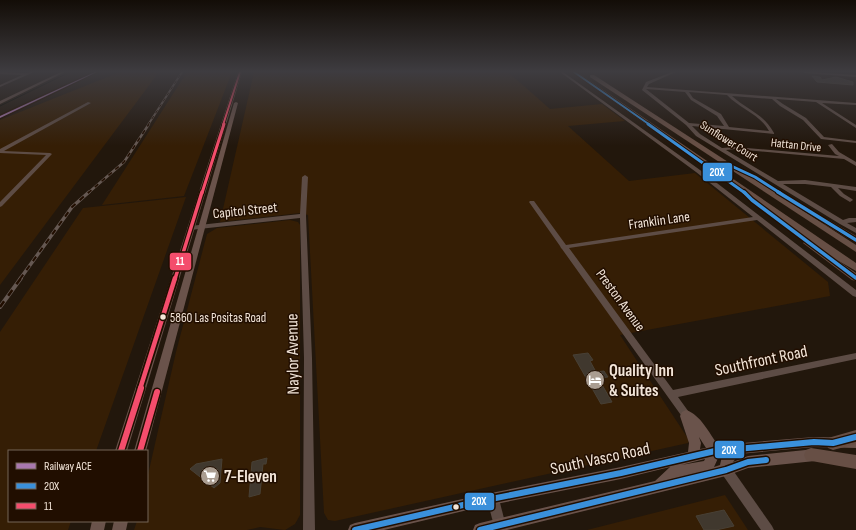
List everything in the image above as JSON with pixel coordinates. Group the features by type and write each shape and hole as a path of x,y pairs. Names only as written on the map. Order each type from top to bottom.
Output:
{"highway":[{"path":"609,97 856,268"},
{"path":"623,97 856,249"},
{"path":"733,168 755,177 856,240"},
{"path":"743,190 758,205 856,278"},
{"path":"833,443 856,437"},
{"path":"812,456 856,462"}],"main road":[{"path":"0,102 11,97"},
{"path":"121,450 232,97"},
{"path":"140,450 237,97"},
{"path":"178,268 184,268 179,287 184,292"},
{"path":"660,484 673,472 708,466 715,450 698,426 686,415"},
{"path":"686,415 695,443 693,455"},
{"name":"South Vasco Road","path":"355,530 493,499 621,473 715,450 735,450 814,442 856,443"},
{"path":"726,470 727,459 735,450"},
{"path":"480,530 500,528 660,484 726,470 748,462 812,456 856,456"}],"street":[{"path":"596,97 656,140 856,294"},
{"name":"Sunflower Court","path":"651,97 688,124 698,135 856,231"},
{"path":"690,97 719,115 727,128"},
{"path":"688,124 772,133 766,122 758,114 731,97"},
{"path":"754,97 856,104"},
{"path":"773,98 812,125 823,138 856,142"},
{"path":"817,101 856,127"},
{"path":"0,152 89,103"},
{"path":"830,145 844,158 856,164"},
{"name":"Hattan Drive","path":"722,149 735,148 844,158"},
{"path":"0,152 50,154 0,205"},
{"name":"Naylor Avenue","path":"306,177 303,216 308,358 309,530"},
{"path":"778,183 805,182 856,188"},
{"path":"833,186 842,195 850,200"},
{"name":"Preston Avenue","path":"532,202 563,247 686,415"},
{"name":"Capitol Street","path":"190,228 303,216"},
{"name":"Franklin Lane","path":"563,247 758,218"},
{"path":"842,223 849,220 856,220"},
{"name":"Southfront Road","path":"672,394 856,356"},
{"path":"726,470 768,530"},
{"path":"493,499 500,528"}],"shaded area":[{"path":"58,97 141,97 0,285 0,120"},
{"path":"171,97 222,97 184,196 102,205"},
{"path":"248,97 536,97 550,109 602,104 625,121 568,126 629,181 695,173 828,282 830,296 620,335 689,440 688,443 335,521 328,520 324,513 308,215 300,213 220,222"},
{"path":"186,197 96,450 8,450 8,522 71,522 68,530 0,530 0,332 83,208"},
{"path":"290,220 298,222 300,225 300,515 295,524 285,530 260,527 247,530 134,530 137,522 148,522 148,475 176,352 207,234 217,228"},
{"path":"725,495 748,530 587,530"}],"building":[{"name":"Quality Inn & Suites","path":"588,353 593,360 590,361 596,372 604,371 608,377 601,378 603,382 601,383 612,402 601,404 573,355"},
{"path":"267,458 266,464 263,464 260,494 249,497 252,462"},
{"name":"7-Eleven","path":"222,459 220,483 214,488 190,469 196,464"},
{"path":"724,510 734,526 716,530 704,530 696,516"}],"waterway":[{"path":"0,106 19,97"}],"railway":[{"path":"148,125 166,97"},
{"path":"88,193 124,162 149,124"},
{"path":"20,279 72,207 89,192"},
{"path":"0,307 21,278"}],"rail line":[{"name":"ACE","path":"0,117 43,97"}],"transit line":[{"name":"11","path":"121,450 232,97"},
{"name":"20X","path":"609,97 743,190 752,200 856,278"},
{"name":"20X","path":"727,164 755,177 856,240"},
{"name":"11","path":"140,450 157,392"},
{"name":"20X","path":"355,530 476,502 621,473 715,451 814,442 833,443 856,437"},
{"name":"20X","path":"480,530 726,470 748,462 766,460"}],"place":[{"name":"5860 Las Positas Road","path":"163,317"},
{"name":"Quality Inn & Suites","path":"595,380"},
{"name":"7-Eleven","path":"210,476"}]}
